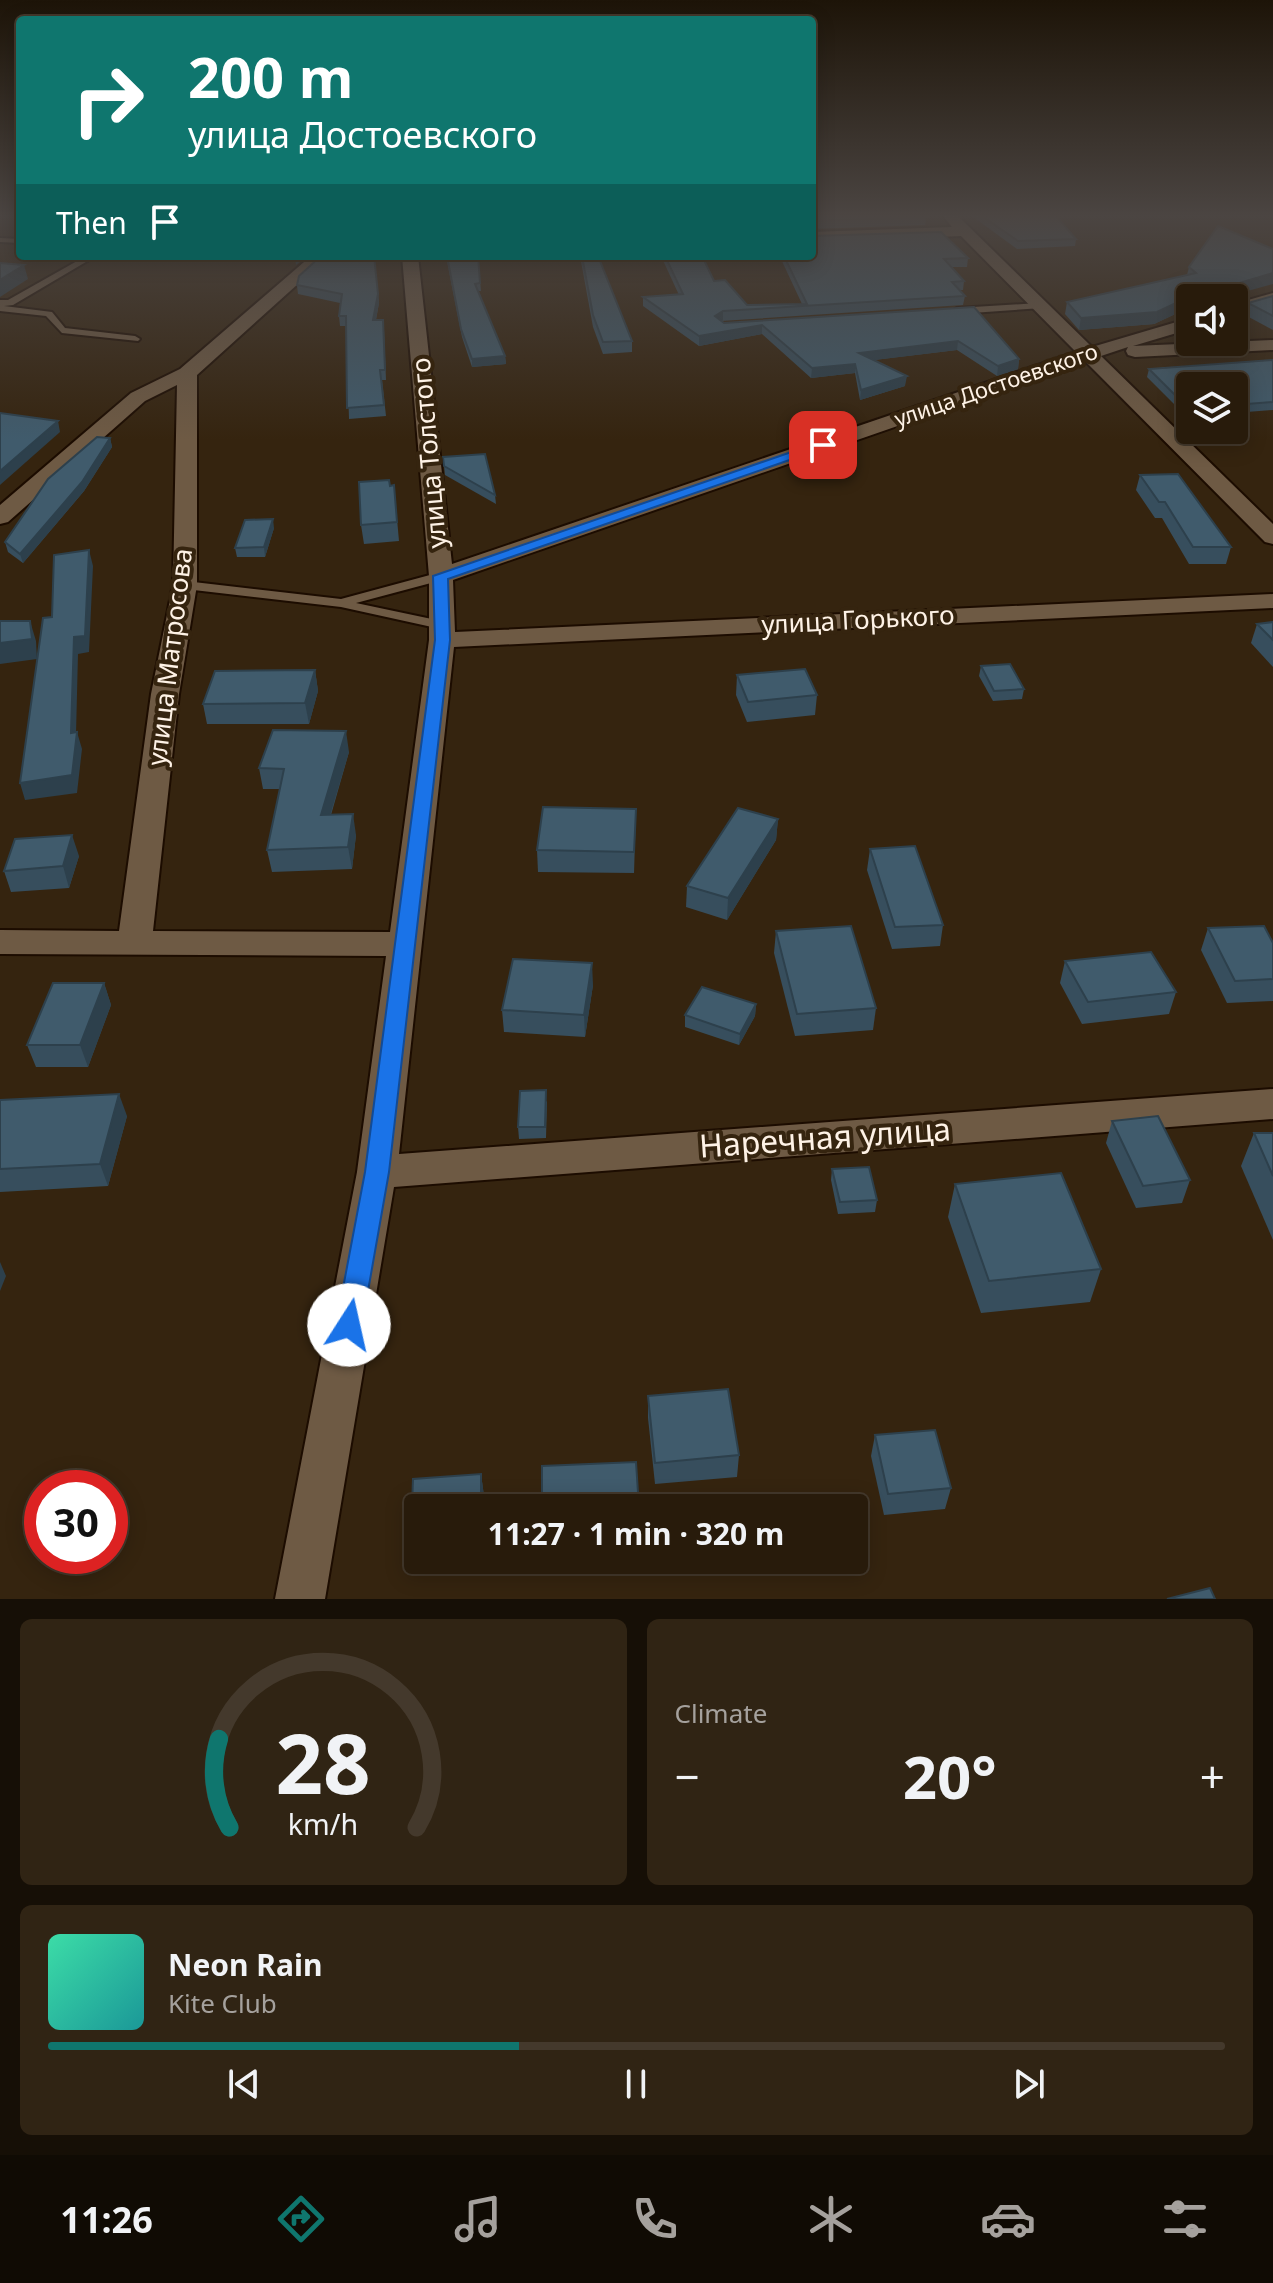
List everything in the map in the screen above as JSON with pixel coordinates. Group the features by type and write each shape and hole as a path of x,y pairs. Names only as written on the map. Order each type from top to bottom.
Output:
{"street":[{"path":"0,517 138,397 187,373 281,291"},
{"name":"улица Толстого","path":"300,1599 377,1172 442,632 441,576 413,291"},
{"path":"1024,291 1273,537"},
{"path":"1248,306 1273,298"},
{"name":"улица Достоевского","path":"441,576 1087,354 1176,327"},
{"path":"1087,354 1273,345"},
{"name":"улица Матросова","path":"135,940 165,694 185,585 187,373"},
{"name":"улица Горького","path":"442,632 1273,601"},
{"path":"0,942 135,940 403,944"},
{"name":"Наречная улица","path":"377,1172 1273,1104"}],"lane":[{"path":"0,305 32,291"},
{"path":"0,305 49,314 62,330 135,339"},
{"path":"944,312 1039,306"},
{"path":"341,603 441,576"},
{"path":"185,585 341,603 442,632"}],"building":[{"path":"325,291 378,291 373,320 383,320 385,370 380,370 384,405 347,408 346,316 339,316 342,294"},
{"path":"454,291 478,291 505,356 472,359 461,329"},
{"path":"588,291 612,291 632,341 603,342"},
{"path":"681,291 734,291 747,305 807,304 801,291 960,291 965,296 723,311 715,316 724,323 974,307 1019,359 998,366 958,341 859,353 907,376 861,390 855,364 812,368 762,325 699,336 643,297 683,294"},
{"path":"1118,291 1176,291 1176,303 1157,312 1081,318 1067,302"},
{"path":"1273,296 1273,316 1248,303"},
{"path":"1273,360 1273,402 1248,404 1248,372 1176,372 1176,396 1149,369"},
{"path":"0,413 58,421 0,471"},
{"path":"97,437 110,438 82,482 20,554 5,542 48,479"},
{"path":"485,454 495,495 444,466 443,457"},
{"path":"1178,474 1231,547 1193,547 1165,502 1159,502 1140,475"},
{"path":"389,480 390,486 394,485 397,522 361,525 359,482"},
{"path":"273,519 264,547 235,548 245,520"},
{"path":"89,550 85,636 74,637 71,733 77,732 72,775 20,783 43,618 52,617 54,555"},
{"path":"0,621 30,621 32,639 0,643"},
{"path":"1273,622 1273,640 1257,624"},
{"path":"1010,664 1024,689 994,691 981,666"},
{"path":"805,669 817,695 748,702 737,675"},
{"path":"315,670 305,703 203,704 215,671"},
{"path":"273,730 346,731 321,815 353,814 348,847 267,850 284,769 259,768"},
{"path":"543,807 636,809 634,852 537,850"},
{"path":"738,808 778,819 728,898 687,886"},
{"path":"72,835 63,866 4,871 15,839"},
{"path":"915,846 943,925 895,927 870,849"},
{"path":"851,926 876,1008 797,1014 776,931"},
{"path":"1264,926 1273,943 1273,979 1235,981 1208,928"},
{"path":"1151,952 1176,992 1088,1002 1065,961"},
{"path":"513,959 592,963 584,1015 502,1010"},
{"path":"53,983 104,983 80,1045 27,1045"},
{"path":"702,987 756,1004 740,1034 685,1015"},
{"path":"546,1090 545,1127 518,1127 520,1091"},
{"path":"119,1094 100,1164 0,1169 0,1100"},
{"path":"1158,1116 1190,1180 1143,1186 1112,1121"},
{"path":"1254,1133 1273,1133 1273,1176"},
{"path":"869,1167 877,1200 840,1202 832,1169"},
{"path":"1061,1173 1101,1269 989,1281 955,1184"},
{"path":"728,1389 739,1455 655,1463 648,1396"},
{"path":"935,1430 951,1488 888,1494 875,1435"},
{"path":"636,1462 638,1494 542,1494 542,1466"},
{"path":"481,1474 481,1494 412,1494 413,1479"},
{"path":"1210,1588 1215,1599 1167,1599"}],"route":[{"path":"349,1325 377,1172 442,640 441,576 823,445"}]}
